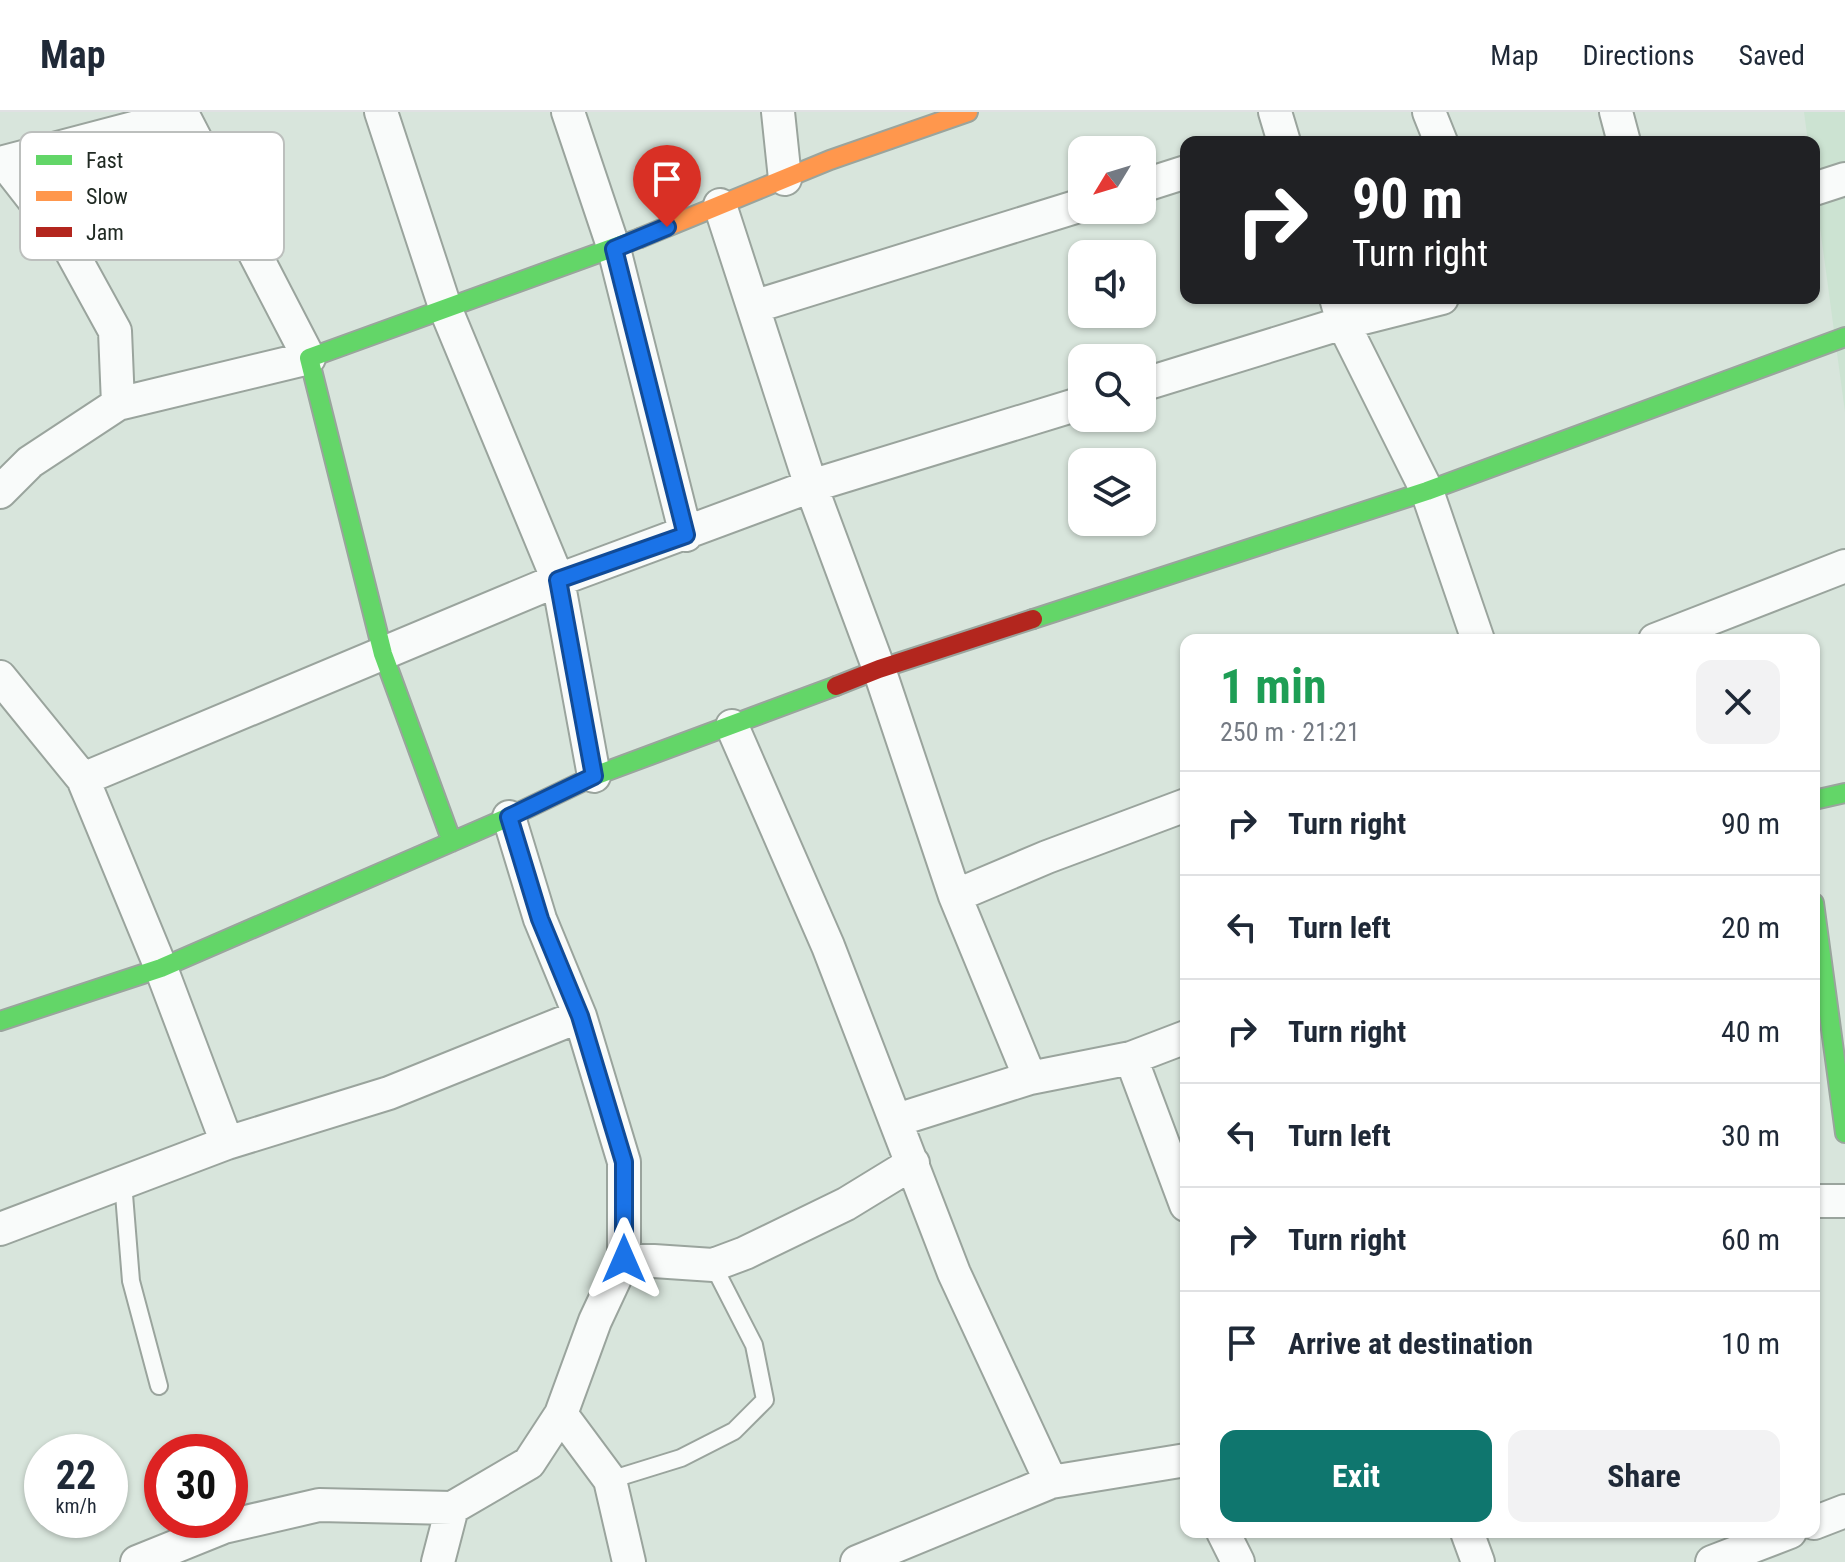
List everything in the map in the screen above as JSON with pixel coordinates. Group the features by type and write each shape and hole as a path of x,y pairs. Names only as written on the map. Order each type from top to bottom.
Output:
{"street":[{"path":"381,112 446,310 558,580 594,776"},
{"path":"568,112 614,249 686,535"},
{"path":"778,112 785,179"},
{"path":"0,492 30,462 118,404 309,358 614,249 785,179 968,112"},
{"path":"1275,112 1282,136"},
{"path":"1429,112 1439,136"},
{"path":"1616,112 1622,136"},
{"path":"118,132 183,115 192,132"},
{"path":"2,162 20,184"},
{"path":"1156,182 1180,174"},
{"path":"1820,187 1845,179"},
{"path":"720,205 811,486 879,669 955,896 1030,1078"},
{"path":"753,307 1068,209"},
{"path":"76,260 115,331 118,404"},
{"path":"258,260 309,358 383,654 452,842"},
{"path":"1156,380 1340,311 1395,304"},
{"path":"1340,311 1427,491 1476,634"},
{"path":"0,1021 161,968 509,817 594,776 879,669 1427,491 1845,337"},
{"path":"83,779 558,580 811,486 1068,407"},
{"path":"1670,634 1845,566"},
{"path":"0,677 83,779 161,968 227,1143"},
{"path":"732,726 828,946 954,1273 1051,1482"},
{"path":"1820,799 1845,793"},
{"path":"955,896 1047,857 1180,807"},
{"path":"137,1562 224,1527 319,1505 452,1508 529,1463 561,1414 595,1321 624,1259 624,1162 580,1016 540,919 509,817"},
{"path":"1820,916 1833,945 1845,1133"},
{"path":"0,1229 227,1143 389,1093 580,1016"},
{"path":"897,1120 1030,1078 1131,1058 1180,1039"},
{"path":"1131,1058 1180,1189"},
{"path":"624,1259 713,1265 745,1253 846,1204 913,1163"},
{"path":"1820,1201 1845,1201"},
{"path":"561,1414 610,1480 629,1562"},
{"path":"857,1562 902,1554 1051,1482 1180,1461"},
{"path":"438,1562 452,1508"},
{"path":"1820,1521 1845,1511"},
{"path":"1226,1538 1238,1562"},
{"path":"1469,1538 1478,1562"},
{"path":"1712,1562 1774,1538"}],"lane":[{"path":"123,1182 131,1281 159,1386"},
{"path":"610,1480 681,1458 734,1431 765,1400 754,1345 713,1265"}],"shaded area":[{"path":"1804,112 1845,112 1845,412 1820,227 1820,136 1807,136"}],"traffic: fast":[{"path":"452,842 383,654 309,358 640,238"},
{"path":"1033,619 1427,491 1845,337"},
{"path":"0,1021 161,968 509,817 594,776 836,686"},
{"path":"1820,799 1845,793"},
{"path":"1820,948 1845,1133"}],"traffic: slow":[{"path":"640,238 830,160 968,112"}],"traffic: jam":[{"path":"836,686 1033,619"}],"route":[{"path":"624,1259 624,1162 580,1016 540,919 509,817 594,776 558,580 686,535 614,249 667,227"}]}
